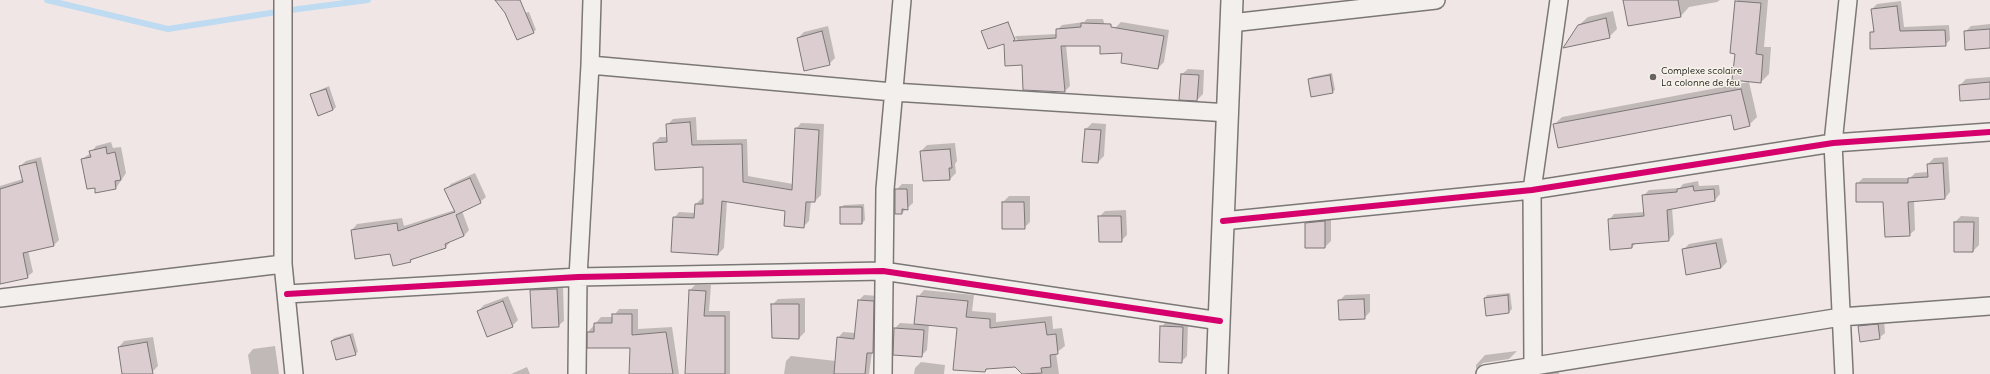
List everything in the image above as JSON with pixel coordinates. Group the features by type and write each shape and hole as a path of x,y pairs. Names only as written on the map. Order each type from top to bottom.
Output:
{"street":[{"path":"284,0 283,264 294,374"},
{"path":"577,374 578,277 590,65 592,0"},
{"path":"883,374 885,189 902,0"},
{"path":"1217,374 1229,114 1232,0"},
{"path":"1231,23 1436,0"},
{"path":"1533,367 1532,190 1559,0"},
{"path":"1844,374 1833,143 1848,0"},
{"path":"590,65 893,92 1229,114"},
{"path":"1223,221 1532,190 1833,143 1990,132"},
{"path":"0,298 283,264"},
{"path":"287,294 578,277 883,271 1220,321"},
{"path":"1486,374 1841,317 1990,306"}],"building":[{"path":"495,0 520,0 534,33 517,40 505,13"},
{"path":"1623,0 1678,0 1681,17 1628,26"},
{"path":"1735,1 1761,3 1756,54 1763,55 1761,83 1732,80 1735,54 1730,53"},
{"path":"1897,6 1900,31 1945,30 1946,46 1870,49 1870,32 1874,32 1871,9"},
{"path":"1606,18 1610,38 1563,48 1578,25"},
{"path":"1008,22 1015,40 1013,41 1056,38 1056,29 1081,27 1081,23 1111,24 1111,27 1164,36 1158,69 1121,63 1122,53 1100,54 1100,46 1061,46 1065,92 1023,90 1022,65 1005,66 1004,44 988,49 981,31"},
{"path":"1990,29 1990,48 1965,50 1964,31"},
{"path":"822,31 830,65 804,71 797,38"},
{"path":"1181,74 1199,75 1197,101 1179,100"},
{"path":"1330,75 1333,93 1311,97 1308,79"},
{"path":"1990,82 1990,99 1960,101 1959,85"},
{"path":"326,89 333,110 318,116 310,94"},
{"path":"1741,89 1750,126 1734,130 1731,115 1558,148 1553,124"},
{"path":"690,122 692,145 742,144 743,182 792,190 795,128 819,130 815,202 806,202 804,228 784,226 785,211 722,201 718,255 671,252 673,217 694,218 695,204 703,204 703,167 655,170 653,143 667,142 666,124"},
{"path":"1085,129 1101,130 1098,163 1082,162"},
{"path":"106,147 107,154 115,152 121,180 115,181 116,189 95,193 95,188 87,189 81,159 91,157 89,151"},
{"path":"950,149 952,168 949,168 950,180 923,181 920,151"},
{"path":"36,162 54,246 23,253 28,278 0,284 0,189 23,182 19,166"},
{"path":"1943,163 1945,199 1908,202 1910,236 1885,237 1883,202 1856,202 1856,183 1908,183 1908,178 1928,177 1927,164"},
{"path":"470,178 481,203 456,215 464,236 445,244 446,248 410,260 411,262 393,266 390,254 355,259 351,230 397,223 398,231 455,212 444,189"},
{"path":"1693,186 1694,191 1714,189 1715,201 1667,210 1669,241 1632,244 1632,248 1610,250 1608,219 1644,216 1642,195 1677,192 1677,189"},
{"path":"895,189 907,189 908,210 902,209 902,214 895,214"},
{"path":"1002,202 1024,202 1025,229 1002,229"},
{"path":"840,207 862,207 862,224 840,224"},
{"path":"1098,216 1121,216 1122,242 1099,242"},
{"path":"1325,221 1325,248 1305,248 1305,223"},
{"path":"1954,222 1974,222 1973,252 1954,252"},
{"path":"1716,243 1721,268 1686,275 1682,249"},
{"path":"557,289 559,327 532,328 530,290"},
{"path":"689,290 706,291 704,316 725,316 725,374 685,374"},
{"path":"1508,295 1509,313 1486,316 1484,298"},
{"path":"917,296 968,301 966,317 990,319 990,328 1045,322 1047,335 1056,334 1058,354 1050,355 1051,367 1041,368 1042,373 1022,374 1015,367 986,369 985,372 953,370 957,328 914,324"},
{"path":"1364,299 1365,319 1339,320 1338,300"},
{"path":"858,300 874,301 873,353 867,353 865,374 834,374 837,337 854,339"},
{"path":"503,301 513,327 487,337 477,311"},
{"path":"771,304 799,304 799,339 772,338"},
{"path":"612,314 632,314 632,335 666,332 673,374 629,374 630,348 587,348 587,332 594,332 594,323 612,323"},
{"path":"1878,324 1880,339 1860,342 1858,326"},
{"path":"1160,326 1183,327 1182,363 1159,362"},
{"path":"894,328 924,330 922,357 893,355"},
{"path":"350,335 356,355 336,360 331,341"},
{"path":"147,342 153,374 122,374 118,347"}],"waterway":[{"path":"47,0 168,29 283,11 368,0"}],"cycle path":[{"path":"1223,221 1532,190 1833,143 1990,132"},
{"path":"287,294 578,277 883,271 1220,321"}],"place":[{"name":"Complexe scolaire La colonne de feu","path":"1653,77"}]}
